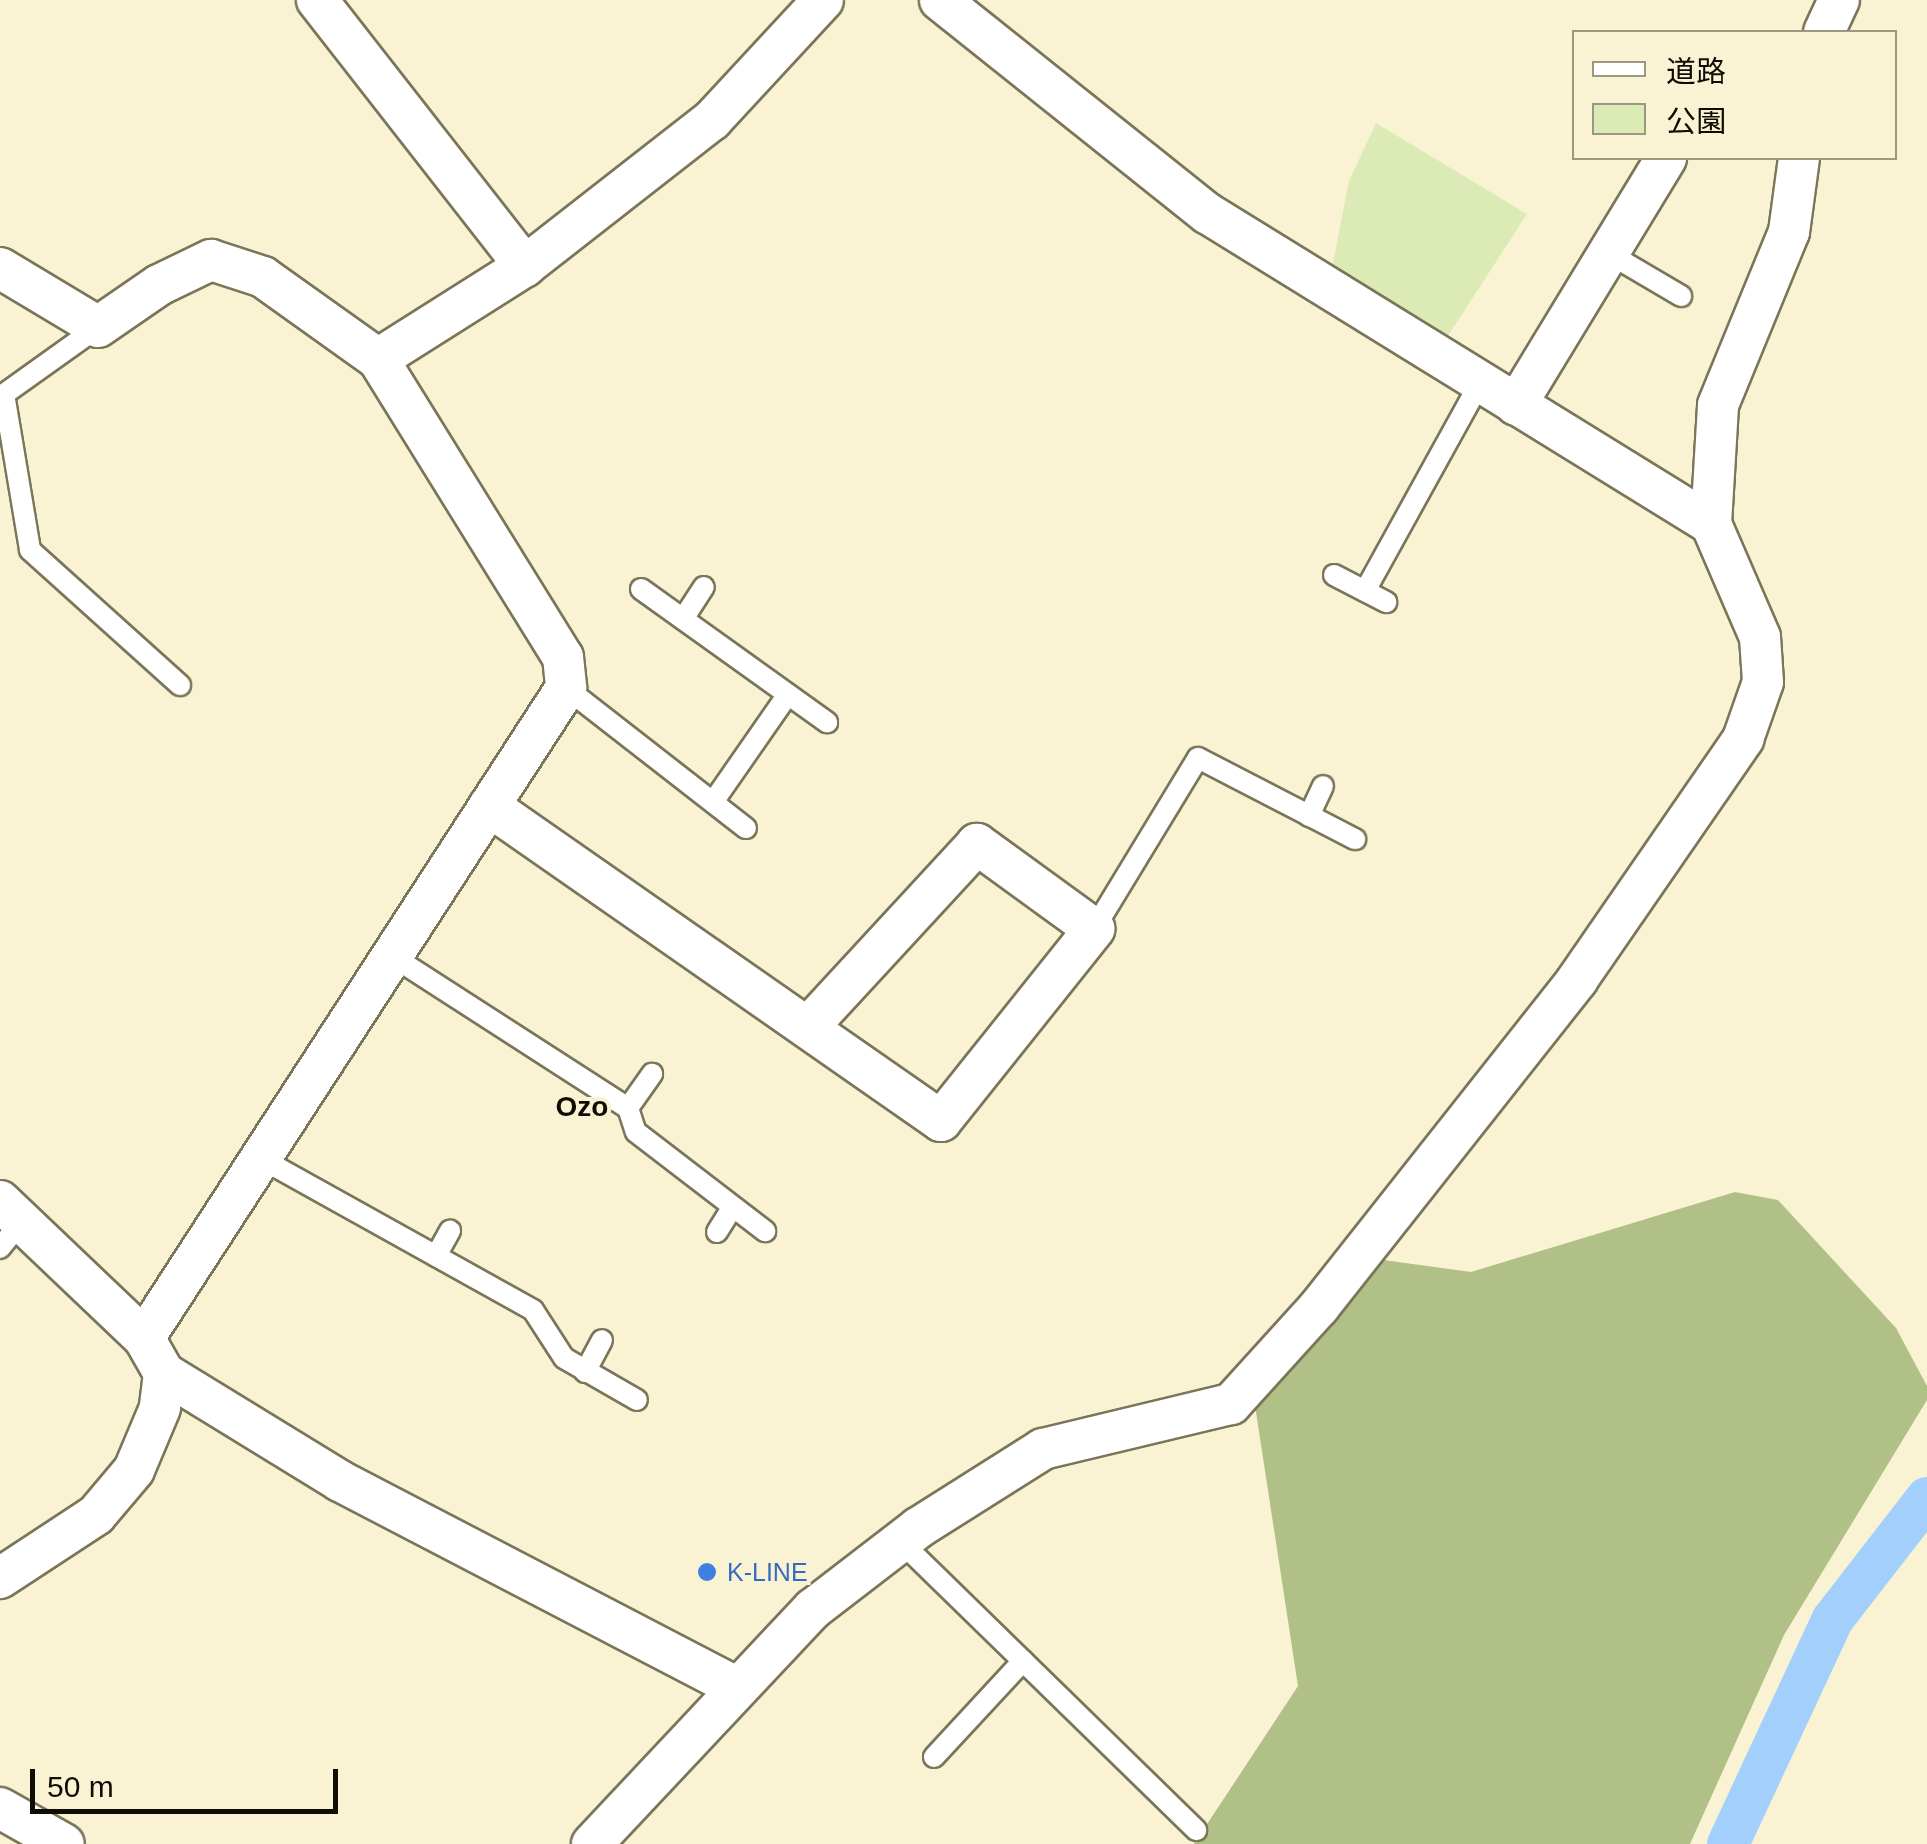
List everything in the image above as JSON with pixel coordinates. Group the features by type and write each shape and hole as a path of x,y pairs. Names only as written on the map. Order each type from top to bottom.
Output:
{"street":[{"path":"317,0 525,266"},
{"path":"378,359 525,266 712,120 824,0"},
{"path":"940,0 1207,213 1711,524"},
{"path":"1825,30 1838,0"},
{"path":"1516,405 1665,160"},
{"path":"592,1844 813,1610 900,1541 1043,1448 1230,1404 1331,1291 1577,980 1743,739 1762,682 1760,637 1711,524 1718,405 1789,232 1792,160"},
{"path":"0,268 98,328 159,285 210,260 263,277 378,359 552,630 566,688 144,1338"},
{"path":"488,806 810,1025 941,1121 1094,928 977,844 810,1025"},
{"path":"7,1223 144,1338 164,1373 340,1481 737,1688"},
{"path":"0,1578 96,1515 134,1470 160,1408 164,1373"},
{"path":"0,1808 64,1844"}],"lane":[{"path":"1608,253 1680,296"},
{"path":"98,328 4,394 30,550 180,685"},
{"path":"1365,591 1480,383"},
{"path":"1334,575 1386,602"},
{"path":"684,619 704,588"},
{"path":"641,589 827,722"},
{"path":"566,688 746,828"},
{"path":"713,802 788,694"},
{"path":"1094,928 1198,758 1355,839"},
{"path":"1309,816 1323,786"},
{"path":"392,956 628,1108 636,1132 765,1231"},
{"path":"628,1108 652,1074"},
{"path":"260,1158 534,1310 546,1338 585,1372 637,1400"},
{"path":"717,1232 732,1208"},
{"path":"436,1256 450,1231"},
{"path":"585,1372 602,1340"},
{"path":"900,1541 1196,1830"},
{"path":"934,1757 1023,1661"}],"green space":[{"path":"1376,123 1527,214 1444,342 1331,273 1349,181"},
{"path":"1735,1192 1778,1200 1896,1328 1927,1386 1927,1400 1784,1635 1690,1844 1194,1844 1298,1686 1254,1399 1376,1259 1471,1272"}],"waterway":[{"path":"1728,1844 1833,1619 1927,1498"}],"place":[{"name":"K-LINE","path":"707,1572"}],"district":[{"name":"Ozo","path":"582,1107"}]}
